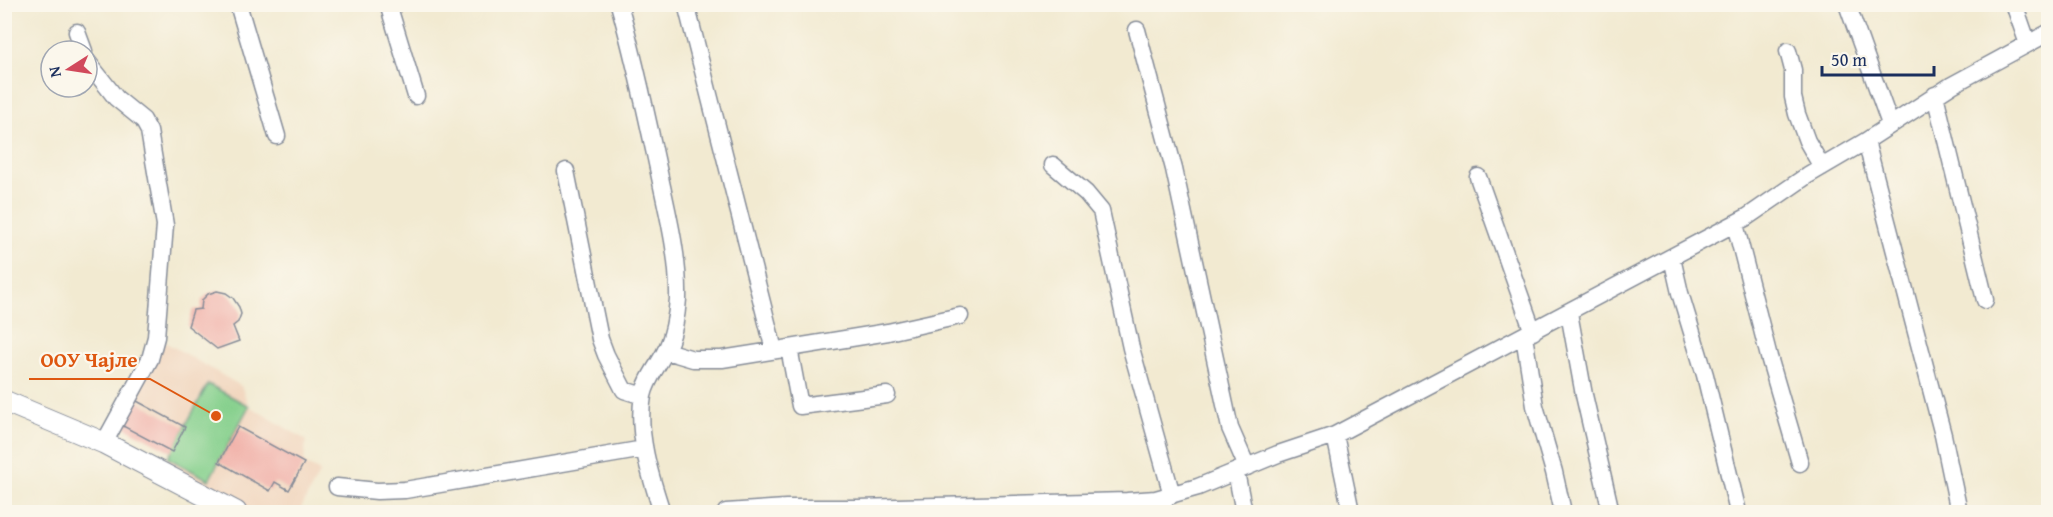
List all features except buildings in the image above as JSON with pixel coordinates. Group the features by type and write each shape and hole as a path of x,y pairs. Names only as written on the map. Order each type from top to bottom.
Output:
{"main road":[{"path":"4,400 104,443 232,512"}],"street":[{"path":"238,4 277,136"},
{"path":"388,4 416,96"},
{"path":"619,4 636,63 667,210 677,274 678,300 674,323 666,351 656,365 643,396 644,449 662,513"},
{"path":"686,4 781,349 800,406 887,395"},
{"path":"1847,4 1890,124"},
{"path":"2014,4 2028,44"},
{"path":"1137,30 1174,169 1241,470 1244,513"},
{"path":"77,32 80,39"},
{"path":"726,513 786,508 1055,507 1127,501 1169,495 1241,470 1278,454 1335,435 1735,224 1935,95 2049,33"},
{"path":"1788,51 1793,70 1793,97 1797,114 1807,141 1822,167"},
{"path":"99,76 117,98 143,120 149,130 165,225 156,337 150,359 104,443"},
{"path":"1935,95 1984,300"},
{"path":"1866,141 1943,435 1959,513"},
{"path":"1053,165 1086,193 1101,211 1131,348 1169,495 1158,513"},
{"path":"566,171 600,339 624,390 643,396"},
{"path":"1478,177 1529,334 1535,406 1563,513"},
{"path":"1735,224 1769,357 1800,463"},
{"path":"1672,258 1680,293 1705,375 1738,513"},
{"path":"1569,313 1584,395 1611,513"},
{"path":"666,351 693,359 708,360 888,332 960,316"},
{"path":"1335,435 1351,513"},
{"path":"337,487 377,491 405,490 644,449"}],"shaded area":[{"path":"156,337 241,386 249,406 306,440 304,463 320,472 299,512 236,512 160,473 185,427 135,400"}],"green space":[{"path":"208,384 249,406 209,480 168,458"}],"place":[{"name":"ООУ Чајле","path":"216,416"}]}
